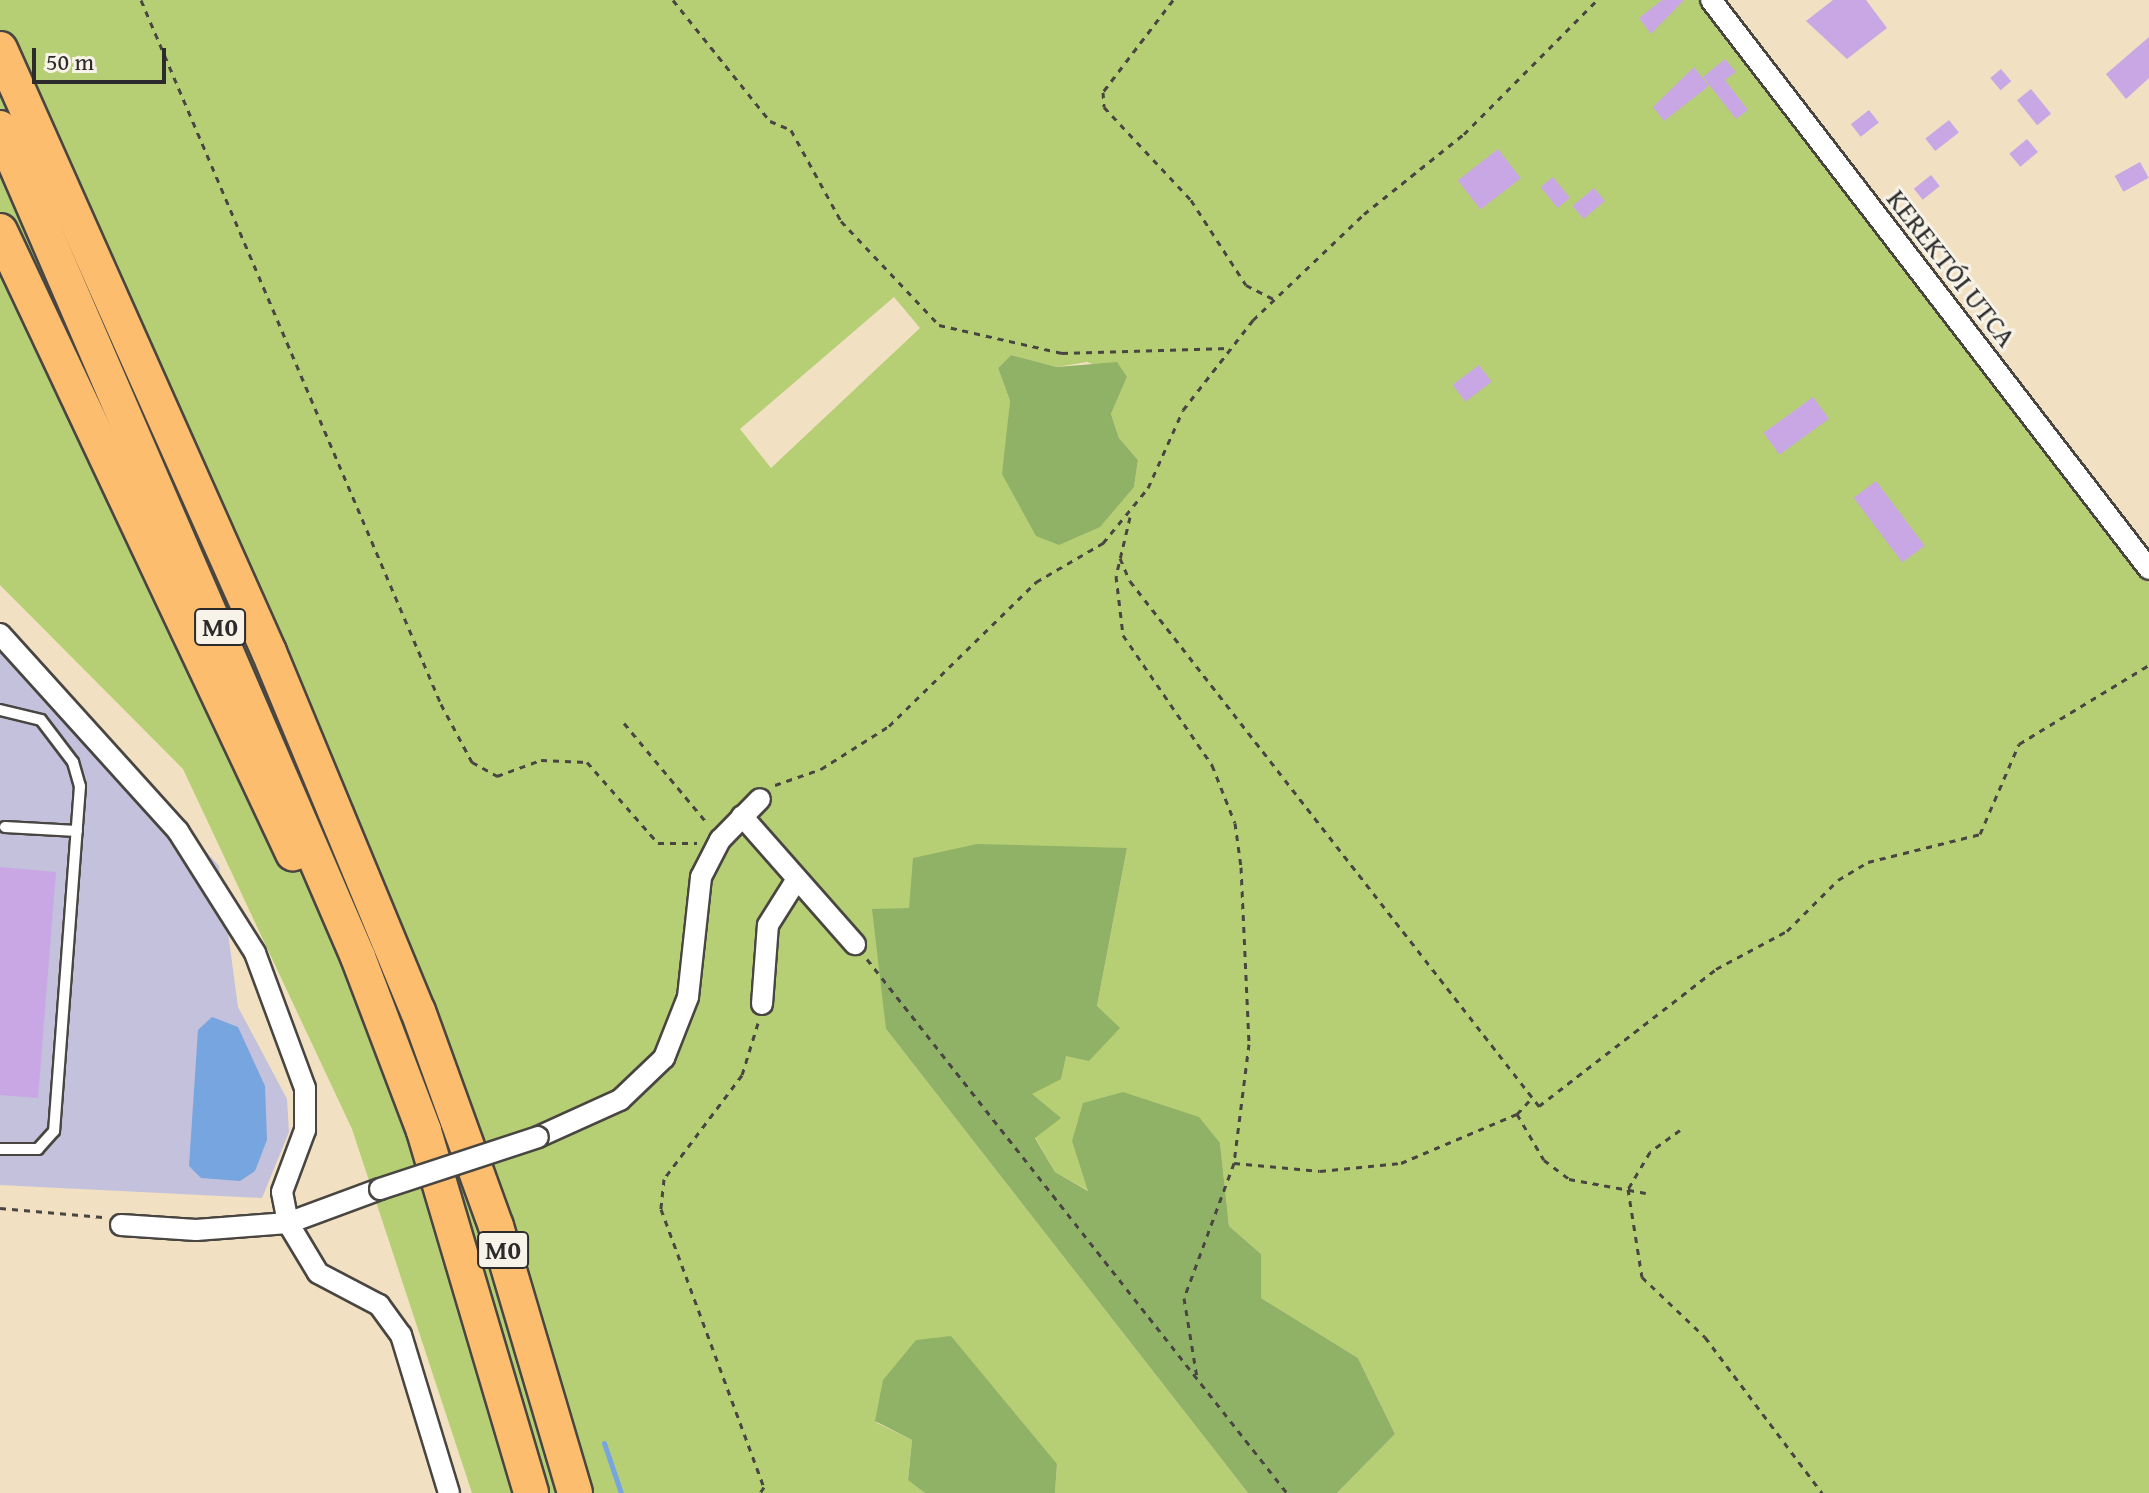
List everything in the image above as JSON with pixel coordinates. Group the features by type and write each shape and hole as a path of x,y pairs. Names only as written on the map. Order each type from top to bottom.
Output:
{"highway":[{"name":"M0","path":"0,49 269,652 418,1011 496,1226 575,1493"},
{"name":"M0","path":"0,128 300,814 424,1131 531,1493"},
{"path":"0,231 379,1052 424,1131"}],"street":[{"name":"KEREKTÓI UTCA","path":"1711,0 2149,569"},
{"path":"0,634 206,867 274,991 308,1112 282,1192 288,1223 318,1273 379,1305 401,1335 449,1493"},
{"path":"121,1225 196,1230 288,1223 538,1137 620,1100 669,1050 688,997 695,895 720,840 760,799"},
{"path":"742,816 855,944"},
{"path":"762,1004 768,925 797,879"}],"lane":[{"path":"0,710 41,720 61,743 80,786 54,1131 38,1149 0,1149"},
{"path":"5,827 77,831"}],"path":[{"path":"141,0 441,704 472,762 497,776 541,760 587,762 658,843 720,840"},
{"path":"673,0 770,121 791,130 841,221 939,325 1062,353 1230,348"},
{"path":"1173,0 1103,92 1104,107 1191,200 1246,285 1274,299"},
{"path":"1197,1377 1184,1298 1234,1163 1250,1003 1235,823 1212,765 1123,635 1115,604 1120,558 1131,513 1183,410 1230,348 1274,299 1464,134 1597,0"},
{"path":"760,799 782,779 821,769 889,726 1036,582 1103,543 1131,513"},
{"path":"1120,558 1130,581 1455,994 1530,1100"},
{"path":"1234,1163 1361,1171 1401,1163 1517,1114 1530,1100 1551,1101 1716,969 1787,931 1838,880 1868,862 1980,834 2019,744 2149,665"},
{"path":"624,723 720,840"},
{"path":"855,944 1288,1492"},
{"path":"760,1493 764,1487 661,1209 664,1179 742,1075 762,1004"},
{"path":"1517,1114 1544,1160 1569,1179 1646,1193"},
{"path":"1680,1130 1650,1152 1628,1189 1642,1277 1705,1337 1822,1493"},
{"path":"0,1208 97,1213 121,1225"}],"shaded area":[{"path":"0,625 219,866 238,1007 287,1099 289,1132 262,1198 0,1185"}],"green space":[{"path":"0,0 1709,0 1925,295 2149,583 2149,1493 1337,1493 1395,1434 1358,1358 1261,1298 1261,1254 1229,1226 1220,1143 1089,1191 1055,1172 1035,1137 1031,1094 1097,1006 1127,848 909,909 886,1029 1248,1493 1055,1493 1057,1464 875,1422 912,1440 908,1479 925,1493 472,1493 352,1129 183,769 0,585","holes":["894,297 920,328 771,468 740,429","1011,355 1057,367 1087,362 1127,377 1111,414 1119,438 1138,460 1134,487 1007,435 1010,401 998,368"]},
{"path":"1011,355 1057,367 1117,362 1127,377 1111,414 1119,438 1138,460 1134,487 1100,527 1059,545 1036,536 1002,474 1010,401 998,368"},
{"path":"977,844 1127,848 1097,1006 1120,1028 1089,1061 1066,1056 1061,1079 1032,1094 1061,1118 1035,1138 1055,1172 1088,1191 1072,1141 1083,1103 1123,1092 1199,1117 1220,1143 1229,1226 1261,1254 1261,1298 1358,1358 1395,1434 1337,1493 1248,1493 886,1029 872,909 909,908 913,858"},
{"path":"951,1336 1057,1464 1055,1493 925,1493 908,1480 912,1440 875,1421 883,1380 916,1340"}],"water":[{"path":"212,1017 238,1027 265,1086 267,1140 255,1171 240,1181 201,1178 189,1166 198,1030"}],"building":[{"path":"1662,0 1684,0 1651,34 1639,18"},
{"path":"1833,0 1866,0 1887,28 1847,59 1806,21"},
{"path":"2149,37 2149,78 2126,99 2106,74"},
{"path":"1725,59 1736,72 1725,80 1748,110 1736,119 1703,77"},
{"path":"1694,67 1709,86 1664,121 1653,107"},
{"path":"2001,69 2011,81 2001,90 1990,78"},
{"path":"2031,89 2051,114 2037,125 2017,100"},
{"path":"1869,110 1879,123 1861,137 1851,124"},
{"path":"1949,120 1959,133 1935,151 1925,138"},
{"path":"2027,139 2038,152 2020,167 2009,154"},
{"path":"1498,149 1521,178 1481,210 1458,180"},
{"path":"2140,162 2149,178 2123,192 2115,176"},
{"path":"1931,175 1940,186 1923,200 1914,189"},
{"path":"1553,177 1570,198 1558,208 1541,187"},
{"path":"1594,188 1605,201 1583,219 1573,206"},
{"path":"1479,365 1492,382 1465,402 1453,385"},
{"path":"1813,397 1829,419 1780,455 1764,433"},
{"path":"1876,481 1925,546 1902,563 1854,498"},
{"path":"0,867 56,872 38,1098 0,1095"}],"waterway":[{"path":"604,1443 621,1493"}]}
